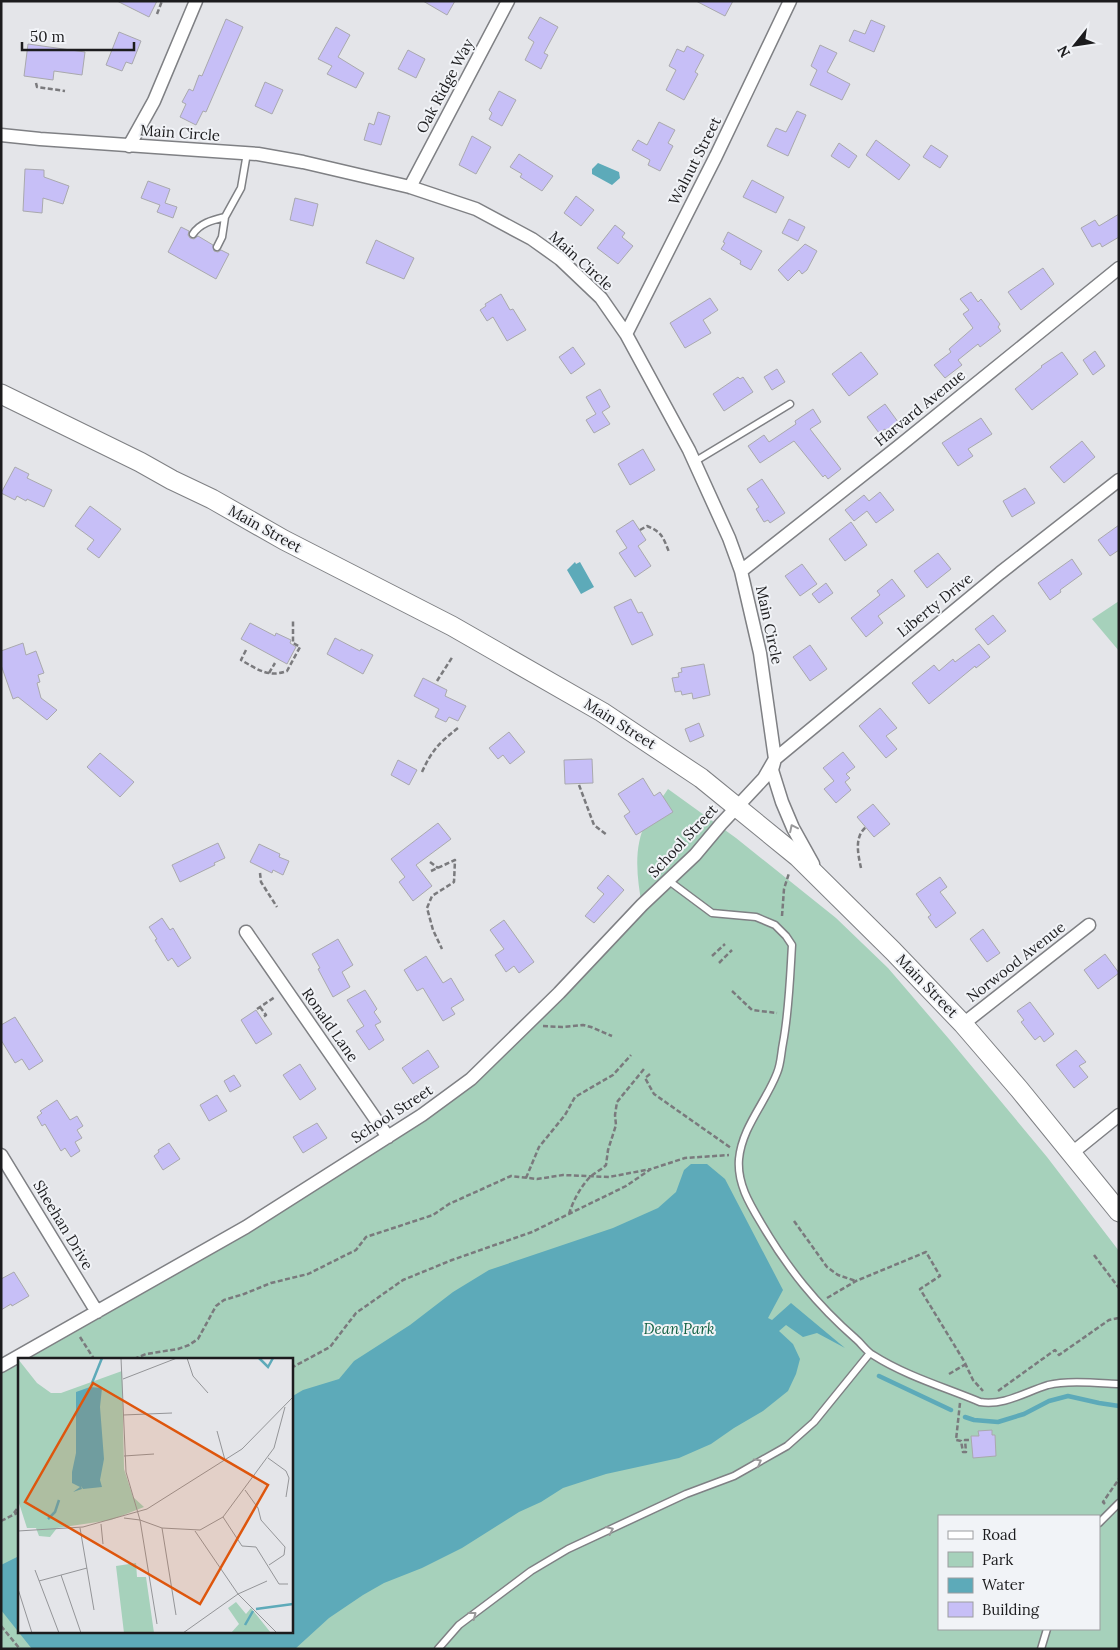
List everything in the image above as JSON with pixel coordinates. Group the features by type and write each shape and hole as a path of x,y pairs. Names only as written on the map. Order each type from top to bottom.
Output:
{"main road":[{"name":"Main Street","path":"3,397 140,462 212,499 284,540 452,626 602,712 690,770 798,856 963,1024 1019,1088 1119,1212"}],"street":[{"path":"129,146 154,101 196,1"},
{"name":"Oak Ridge Way","path":"410,187 508,1"},
{"name":"Walnut Street","path":"626,334 713,163 790,1"},
{"name":"Main Circle","path":"1,135 129,146 247,153 303,162 410,187 476,209 532,239 560,259 601,298 626,334 694,462 729,538 741,571 760,653 774,759 772,770 786,812 806,852 827,885"},
{"name":"Harvard Avenue","path":"741,571 1119,268"},
{"name":"Liberty Drive","path":"774,759 1003,571 1119,480"},
{"path":"736,808 764,778 774,759"},
{"name":"School Street","path":"1,1366 246,1227 422,1116 472,1079 528,1025 636,912 695,855 736,808"},
{"name":"Norwood Avenue","path":"963,1024 1089,926"},
{"name":"Ronald Lane","path":"246,932 388,1137"},
{"path":"1072,1153 1119,1115"},
{"name":"Sheehan Drive","path":"1,1155 97,1312"}],"lane":[{"path":"217,247 222,237 225,217 241,188 247,153"},
{"path":"193,234 197,228 212,220 225,217"},
{"path":"694,462 790,404"},
{"path":"669,881 712,913 756,917 775,925 783,932 792,945 788,1013 778,1072 744,1139 740,1154 740,1179 744,1193 780,1255 818,1303 870,1353 894,1368 980,1402 991,1404 1010,1400 1050,1385 1087,1382 1119,1384"},
{"path":"438,1649 460,1625 532,1571 561,1554 686,1494 734,1476 787,1446 814,1422 870,1353"},
{"path":"1100,1522 1119,1504"},
{"path":"1041,1649 1047,1630"}],"path":[{"path":"156,14 162,1"},
{"path":"36,83 37,87 65,91"},
{"path":"640,530 647,526 658,530 669,552"},
{"path":"246,650 241,660 262,673 280,674 287,671 300,647 294,643 293,620"},
{"path":"438,681 453,656"},
{"path":"269,673 275,663"},
{"path":"422,772 430,754 440,742 458,728"},
{"path":"579,785 594,825 607,835"},
{"path":"861,868 858,838 861,831 866,827"},
{"path":"783,932 782,906 784,889 788,875 798,856"},
{"path":"431,871 455,860 454,882 432,896 427,908 433,930 442,949"},
{"path":"430,862 438,868"},
{"path":"260,873 261,882 277,907"},
{"path":"712,956 725,944"},
{"path":"719,963 732,950"},
{"path":"732,991 752,1010 788,1013"},
{"path":"257,1009 275,997 271,992"},
{"path":"260,1006 266,1015 262,1018"},
{"path":"528,1025 556,1027 582,1025 612,1036"},
{"path":"526,1178 539,1147 565,1115 575,1097 613,1075 631,1055"},
{"path":"569,1214 579,1192 591,1176 606,1165 608,1150 616,1125 617,1102 644,1069"},
{"path":"650,1074 645,1078 654,1094 740,1154"},
{"path":"136,1358 146,1354 178,1349 189,1345 198,1339 216,1306 224,1300 271,1283 308,1274 356,1250 366,1237 432,1215 449,1204 511,1176 537,1179 563,1175 609,1177 651,1169 685,1158 740,1154"},
{"path":"292,1367 330,1347 356,1313 403,1280 452,1260 532,1232 626,1186 651,1169"},
{"path":"794,1221 828,1267 838,1275 856,1281"},
{"path":"818,1303 856,1281 926,1252 940,1276 920,1288 974,1380 984,1392"},
{"path":"1094,1255 1119,1288"},
{"path":"992,1394 1055,1350 1059,1355 1109,1320 1119,1318"},
{"path":"75,1324 93,1358"},
{"path":"949,1374 966,1364"},
{"path":"961,1394 956,1440 961,1441 963,1452 966,1452 965,1440 970,1440"},
{"path":"1110,1511 1102,1500 1119,1478"},
{"path":"13,1515 18,1508"},
{"path":"1,1522 18,1512"},
{"path":"1,1626 20,1649"}],"green space":[{"path":"1119,601 1119,651 1092,619"},
{"name":"Dean Park","path":"668,789 736,838 836,918 888,968 949,1039 1047,1157 1119,1251 1119,1649 1,1649 1,1370 18,1361 18,1632 292,1632 292,1358 23,1358 421,1122 642,906 637,863 639,842 651,813"}],"water":[{"path":"598,163 619,172 620,178 612,185 592,174 592,169"},
{"path":"575,562 576,564 580,562 594,587 581,594 567,570"},
{"path":"691,1164 707,1164 725,1179 783,1290 768,1318 772,1320 791,1303 845,1348 817,1333 803,1337 786,1325 779,1331 793,1344 800,1359 796,1374 788,1391 763,1411 711,1444 679,1458 606,1474 563,1488 541,1502 519,1512 462,1548 422,1568 384,1583 363,1595 329,1618 295,1649 32,1649 18,1632 292,1632 292,1396 303,1390 339,1379 354,1361 410,1325 453,1292 489,1270 613,1228 658,1208 676,1192 684,1170"},
{"path":"18,1556 18,1631 1,1610 1,1565"}],"building":[{"path":"117,1 157,1 149,17"},
{"path":"423,1 455,1 447,15"},
{"path":"696,1 733,1 725,16"},
{"path":"540,17 558,27 544,53 548,55 541,69 525,60 534,42 528,38"},
{"path":"226,19 243,27 206,112 203,111 196,125 180,117 186,104 182,102 189,89 193,91 199,75 202,76"},
{"path":"871,20 885,26 874,52 849,41 854,30 865,34"},
{"path":"336,27 350,35 338,57 364,73 356,88 327,74 332,66 318,59"},
{"path":"119,32 141,41 132,64 126,62 122,71 106,65"},
{"path":"28,44 85,52 82,75 54,71 53,80 24,76"},
{"path":"820,45 837,53 827,72 850,84 842,100 810,85 817,70 811,66"},
{"path":"687,46 704,55 695,72 698,74 684,100 666,90 676,70 669,66 677,49 684,52"},
{"path":"408,50 425,59 416,78 398,69"},
{"path":"265,82 283,90 272,114 255,106"},
{"path":"499,91 516,100 502,126 489,119 492,113 489,110"},
{"path":"797,111 806,115 788,156 767,146 776,128 786,132"},
{"path":"378,112 390,116 381,145 364,140 369,123 374,125"},
{"path":"659,122 675,130 668,143 673,146 660,171 648,165 650,160 632,150 638,140 647,145"},
{"path":"472,136 491,147 476,174 459,165"},
{"path":"876,140 910,165 899,180 866,155"},
{"path":"839,143 857,156 849,168 831,156"},
{"path":"931,145 948,156 940,168 923,157"},
{"path":"519,154 553,176 542,191 520,177 522,174 510,167"},
{"path":"25,169 44,170 44,177 69,186 63,204 43,198 42,213 23,211"},
{"path":"752,180 784,197 776,213 743,197"},
{"path":"148,181 170,189 165,203 177,207 173,218 157,212 160,205 141,198"},
{"path":"576,196 594,210 581,226 564,213"},
{"path":"295,198 318,204 313,226 290,220"},
{"path":"1119,214 1119,237 1102,247 1100,243 1092,247 1081,228 1095,220 1099,226"},
{"path":"789,219 805,227 798,241 782,233"},
{"path":"615,225 625,233 622,237 633,246 618,264 597,248"},
{"path":"181,227 189,231 188,235 190,238 194,239 198,236 213,245 214,251 218,252 221,250 229,254 216,279 168,252"},
{"path":"728,232 762,251 751,270 740,264 741,261 721,249"},
{"path":"376,240 414,258 404,279 366,263"},
{"path":"805,244 817,251 807,270 802,274 799,270 788,281 778,270"},
{"path":"1043,268 1054,284 1021,310 1008,292"},
{"path":"971,292 978,302 981,299 1000,324 998,327 1001,331 980,347 978,344 958,360 962,365 945,378 934,365 951,352 949,349 973,328 963,314 969,310 960,299"},
{"path":"501,294 510,310 513,309 526,330 507,341 493,317 487,321 480,310 486,306 485,304"},
{"path":"710,298 718,310 703,320 711,333 685,348 670,323"},
{"path":"573,347 585,364 571,374 559,357"},
{"path":"1095,351 1105,366 1093,375 1083,360"},
{"path":"861,352 878,374 849,396 832,374"},
{"path":"1062,352 1078,374 1032,410 1015,389 1041,366"},
{"path":"777,369 785,382 772,390 764,377"},
{"path":"738,377 740,379 743,377 753,392 724,411 713,394"},
{"path":"600,389 610,407 602,412 610,424 594,433 586,420 596,414 586,397"},
{"path":"885,404 901,426 889,434 885,429 879,433 867,417"},
{"path":"813,409 821,422 810,429 841,469 828,479 825,475 823,477 794,441 760,463 748,446 764,435 769,442 796,424 795,421"},
{"path":"981,418 992,434 968,449 973,456 958,466 942,443"},
{"path":"1082,441 1095,457 1064,483 1050,467"},
{"path":"643,449 655,470 630,485 618,464"},
{"path":"15,467 29,474 27,478 52,490 44,507 27,499 26,501 17,496 15,500 1,493"},
{"path":"762,479 785,513 770,523 768,520 764,522 756,509 759,507 747,489"},
{"path":"1025,488 1035,503 1012,517 1003,501"},
{"path":"880,492 894,510 876,523 867,511 854,521 845,510 864,495 869,501"},
{"path":"90,506 121,529 99,558 87,549 94,540 75,526"},
{"path":"633,520 646,540 638,546 651,566 635,577 619,553 627,548 616,531"},
{"path":"851,522 867,545 845,561 829,539"},
{"path":"1119,525 1119,550 1110,556 1098,540"},
{"path":"938,553 951,569 927,588 914,571"},
{"path":"1072,559 1082,574 1050,600 1038,583"},
{"path":"802,564 817,584 800,596 785,576"},
{"path":"892,579 905,596 878,616 883,623 866,637 851,618 880,595 877,591"},
{"path":"826,583 833,593 819,603 812,594"},
{"path":"631,599 638,613 642,612 653,635 632,645 614,607"},
{"path":"993,615 1006,631 988,645 975,629"},
{"path":"250,623 275,636 276,633 291,640 290,643 296,647 287,664 241,639"},
{"path":"335,638 360,651 361,649 373,655 363,674 327,654"},
{"path":"23,643 26,655 36,651 44,673 38,675 40,682 37,683 41,698 57,710 47,720 18,697 13,699 1,665 1,651"},
{"path":"979,644 990,657 976,668 975,666 929,704 912,683 934,665 939,671 953,659 955,662"},
{"path":"810,645 827,669 810,681 793,657"},
{"path":"704,664 710,695 693,699 692,693 682,695 681,691 675,692 672,678 679,677 678,673 682,672 681,668"},
{"path":"423,678 447,690 445,696 466,706 458,721 449,717 446,722 435,717 439,709 414,696"},
{"path":"880,708 897,728 886,736 897,749 886,758 859,726"},
{"path":"699,723 704,736 690,742 685,729"},
{"path":"509,732 525,752 510,764 503,755 498,759 489,748"},
{"path":"843,752 855,767 846,774 850,778 845,782 851,790 836,803 824,789 834,781 823,768"},
{"path":"100,753 134,782 120,797 87,767"},
{"path":"592,759 593,783 565,784 564,760"},
{"path":"398,760 417,770 409,785 391,775"},
{"path":"643,778 654,796 660,792 673,812 636,835 624,816 630,812 618,794"},
{"path":"873,804 890,824 874,837 857,817"},
{"path":"438,823 451,839 416,865 432,886 413,901 399,882 405,877 391,859"},
{"path":"218,843 225,858 180,882 172,865"},
{"path":"259,844 280,854 279,857 289,861 283,875 273,870 272,873 250,862"},
{"path":"608,875 624,890 594,923 585,916 604,894 597,888"},
{"path":"940,877 947,887 940,892 956,913 936,928 928,917 931,915 916,894"},
{"path":"162,918 170,930 173,928 191,958 178,967 172,958 168,961 149,927"},
{"path":"504,920 534,962 519,973 514,966 506,972 495,955 504,949 490,930"},
{"path":"983,929 1000,953 987,962 970,939"},
{"path":"338,939 353,965 342,972 350,987 333,997 312,954"},
{"path":"1105,954 1119,973 1098,989 1084,970"},
{"path":"426,956 443,983 451,978 464,1000 451,1008 455,1014 443,1021 423,988 417,991 404,970"},
{"path":"365,990 377,1009 374,1012 381,1022 375,1025 384,1040 369,1050 356,1031 364,1026 347,1000"},
{"path":"1030,1002 1054,1034 1044,1042 1040,1036 1035,1040 1021,1022 1024,1020 1017,1011"},
{"path":"256,1010 272,1034 256,1044 241,1020"},
{"path":"15,1017 43,1061 29,1070 22,1059 15,1063 1,1040 1,1025"},
{"path":"428,1050 439,1067 413,1084 402,1068"},
{"path":"1076,1050 1086,1062 1079,1066 1088,1077 1074,1088 1056,1065"},
{"path":"300,1064 316,1089 300,1100 283,1075"},
{"path":"234,1075 241,1086 230,1092 224,1081"},
{"path":"217,1095 227,1111 209,1121 200,1105"},
{"path":"57,1100 70,1120 77,1116 83,1126 77,1130 82,1138 75,1142 80,1151 71,1157 65,1148 61,1151 45,1124 42,1126 37,1117 42,1113 40,1111"},
{"path":"317,1123 327,1138 303,1153 293,1137"},
{"path":"169,1143 180,1159 163,1170 154,1156 159,1152 158,1150"},
{"path":"14,1272 29,1296 1,1310 1,1279"},
{"path":"992,1430 992,1435 995,1435 996,1456 973,1458 971,1436 979,1436 978,1431"}],"waterway":[{"path":"879,1376 951,1410"},
{"path":"965,1417 974,1420 998,1422 1024,1414 1049,1401 1068,1396 1119,1406"}]}
